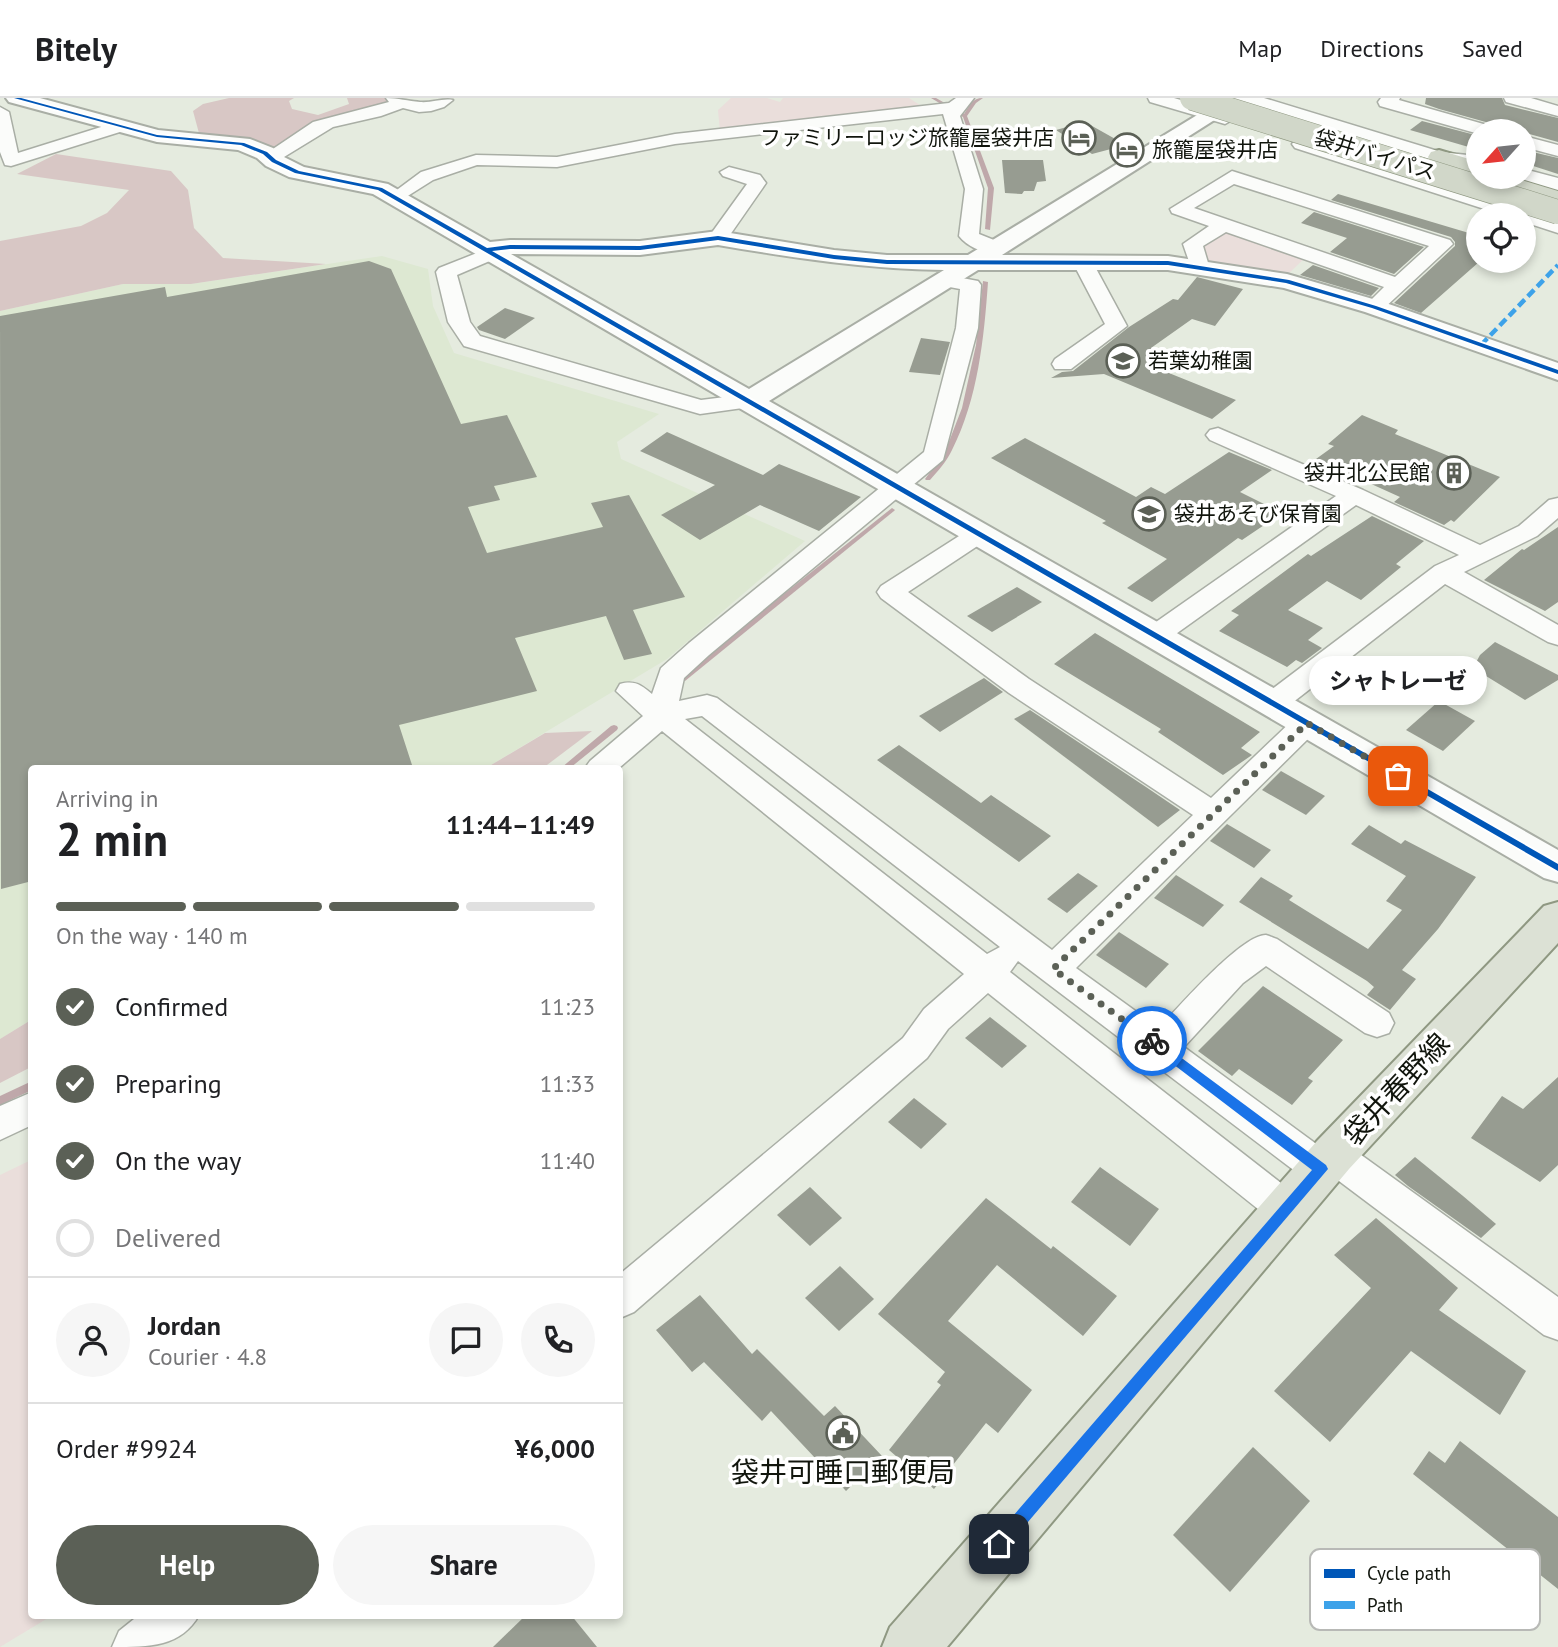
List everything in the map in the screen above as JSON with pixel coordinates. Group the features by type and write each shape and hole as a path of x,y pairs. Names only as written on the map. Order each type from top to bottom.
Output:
{"highway":[{"name":"袋井バイパス","path":"1192,98 1558,212"},
{"name":"袋井バイパス","path":"1230,98 1466,167"},
{"path":"1439,157 1466,166"},
{"path":"1536,188 1558,195"},
{"path":"1535,189 1558,195"}],"main road":[{"name":"袋井春野線","path":"927,1640 1327,1162 1558,917"}],"street":[{"path":"16,98 117,128 157,136 242,144 265,153 297,172 380,189 1558,868"},
{"path":"922,98 953,105"},
{"path":"1156,98 1483,203"},
{"path":"1239,98 974,262 946,281 749,401 700,407 472,341 459,322 446,272 489,252 510,247 640,248 718,239 887,262 974,262 1168,263 1287,281 1374,307 1558,372"},
{"path":"1246,98 1439,157 1466,160"},
{"path":"1392,98 1386,102 1466,125"},
{"path":"1512,98 1558,111"},
{"path":"270,157 287,151 320,126 380,112 398,100 411,107 426,108 445,100"},
{"path":"395,198 427,176 476,160 557,162 675,139 953,105"},
{"path":"953,105 951,116 974,189 969,236 976,242 997,248"},
{"path":"0,112 6,162 117,128"},
{"path":"1536,145 1558,151"},
{"path":"718,239 757,183 753,179 729,172"},
{"path":"1374,307 1399,285 1443,244 1232,177 1179,209 1399,285"},
{"path":"1536,178 1558,184"},
{"path":"1536,220 1558,227"},
{"path":"1199,266 1193,244 1224,225"},
{"path":"1063,364 1116,326 1083,263"},
{"path":"604,765 637,739 661,715 671,675 935,455 967,328 971,285 946,281"},
{"path":"1218,435 1480,555"},
{"path":"1156,635 1354,495"},
{"path":"1273,703 1444,572 1528,531 1558,505"},
{"path":"979,534 890,592 1019,686 1214,814"},
{"path":"1444,572 1557,634"},
{"path":"630,691 1286,1209"},
{"path":"661,715 707,705 1021,946 1162,1048 1558,1321"},
{"path":"1053,969 1307,723"},
{"path":"819,841 854,816"},
{"path":"623,1296 915,1048 936,1019 987,971 1021,946"},
{"path":"1162,1048 1231,974 1265,948 1377,1023"},
{"path":"0,1124 28,1109"},
{"path":"135,1647 171,1619"}],"shaded area":[{"path":"229,98 294,98 289,101 292,109 318,115 349,104 347,98 385,98 395,102 323,122 270,157 200,137 193,111 203,104"},
{"path":"731,98 767,98 780,102 783,98 909,98 923,107 720,131 718,110"},
{"path":"56,154 171,171 188,190 194,228 223,258 326,264 191,284 123,284 0,311 0,241 81,226 107,213 129,190 17,174"},
{"path":"1221,227 1305,258 1287,275 1206,264 1193,244"},
{"path":"382,256 428,269 433,306 454,353 659,414 617,442 621,459 805,541 667,659 491,765 28,765 28,1022 0,1039 0,311 123,284 191,284"},
{"path":"592,731 547,765 491,765 545,733"},
{"path":"28,1022 28,1069 0,1083 0,1039"},
{"path":"28,1161 28,1619 46,1619 0,1647 0,1175"}],"building":[{"path":"1426,98 1502,98 1505,105 1558,118 1558,142 1536,136 1536,119 1475,119 1425,104"},
{"path":"1422,121 1466,133 1466,146 1410,130"},
{"name":"ファミリーロッジ旅籠屋袋井店","path":"1085,122 1126,145 1092,154 1056,130"},
{"path":"1536,153 1558,158 1558,174 1536,167"},
{"path":"1002,160 1043,160 1046,181 1037,182 1034,191 1024,191 1022,194 1005,193"},
{"path":"1338,194 1466,232 1466,273 1421,313 1394,303 1455,246 1455,242 1451,237 1331,200"},
{"path":"1314,212 1424,247 1394,274 1330,252 1347,238 1301,223"},
{"path":"369,261 391,269 461,424 507,415 537,477 494,486 500,500 468,507 487,553 603,527 591,503 629,495 685,597 633,610 652,654 624,660 606,616 515,638 537,691 399,725 412,765 28,765 28,882 1,889 0,316 165,287 167,297"},
{"path":"1313,265 1379,288 1371,296 1300,275"},
{"path":"1197,277 1243,289 1215,326 1192,319 1151,348 1164,354 1149,365 1236,400 1212,419 1104,374 1051,378 1062,372 1073,371 1129,327 1173,299 1178,300"},
{"path":"505,308 535,318 505,339 479,330 477,327"},
{"path":"921,338 950,342 940,375 909,372"},
{"path":"1362,415 1398,430 1395,434 1500,477 1454,522 1451,520 1444,525 1394,502 1400,497 1316,459 1334,446 1328,444"},
{"path":"667,432 763,475 779,464 861,497 819,531 760,505 700,540 661,515 715,485 640,451"},
{"path":"1025,438 1136,497 1151,487 1165,494 1229,452 1272,470 1240,492 1282,513 1242,540 1238,538 1152,602 1127,588 1167,559 1102,523 1106,521 991,458"},
{"path":"1372,516 1424,541 1396,564 1401,567 1361,600 1327,581 1288,610 1323,628 1308,640 1322,648 1302,663 1296,660 1287,667 1219,631 1239,615 1231,611 1308,554 1311,556"},
{"path":"1558,527 1558,602 1545,611 1484,580 1522,549"},
{"path":"1017,587 1042,602 992,632 967,616"},
{"path":"1095,633 1260,732 1241,748 1252,755 1223,775 1158,732 1161,729 1054,664"},
{"path":"1495,642 1558,675 1558,680 1525,700 1473,668 1480,655"},
{"path":"1380,658 1404,670 1367,700 1328,678 1348,663 1364,671"},
{"path":"984,678 1003,692 940,732 919,716"},
{"path":"1439,701 1475,721 1443,751 1406,730"},
{"path":"1030,710 1180,810 1158,827 1014,719"},
{"path":"899,745 981,803 991,795 1051,836 1019,862 877,760"},
{"path":"1281,771 1325,796 1306,815 1262,790"},
{"path":"1227,824 1271,850 1254,868 1210,841"},
{"path":"1369,825 1401,844 1405,840 1476,877 1438,929 1402,970 1416,979 1390,1010 1367,995 1374,987 1367,981 1239,902 1261,877 1293,896 1289,900 1368,949 1402,910 1386,901 1406,876 1351,844"},
{"path":"1078,873 1098,886 1067,913 1047,899"},
{"path":"1176,875 1224,905 1203,927 1154,898"},
{"path":"1119,932 1169,964 1146,988 1096,955"},
{"path":"1263,986 1343,1040 1308,1078 1313,1081 1292,1105 1239,1069 1232,1076 1198,1051"},
{"path":"990,1017 1027,1046 1002,1068 965,1038"},
{"path":"1558,1077 1558,1165 1540,1182 1471,1138 1502,1096 1523,1109"},
{"path":"914,1098 947,1124 921,1149 888,1122"},
{"path":"1415,1157 1496,1224 1481,1238 1395,1175"},
{"path":"1100,1167 1159,1209 1130,1246 1071,1202"},
{"path":"810,1187 842,1218 810,1246 777,1215"},
{"path":"986,1198 1117,1296 1083,1336 997,1265 948,1321 1032,1390 998,1433 986,1423 934,1489 889,1450 941,1385 937,1382 945,1372 878,1314"},
{"path":"1376,1218 1458,1288 1439,1310 1526,1371 1500,1415 1411,1351 1330,1442 1274,1391 1371,1288 1334,1255"},
{"path":"840,1266 874,1299 839,1331 805,1298"},
{"path":"700,1295 752,1354 757,1349 824,1416 835,1406 882,1456 846,1491 771,1411 762,1421 704,1362 692,1372 656,1330"},
{"path":"1460,1441 1558,1517 1558,1589 1540,1575 1540,1549 1508,1549 1413,1474 1429,1451 1445,1463"},
{"path":"1253,1447 1310,1501 1230,1592 1173,1535"},
{"path":"522,1619 574,1619 597,1647 493,1647"}],"waterway":[{"path":"933,98 965,116"},
{"path":"965,116 974,102 981,98"},
{"path":"965,116 991,188 988,229"},
{"path":"928,479 948,452 965,408 979,345 985,282"},
{"path":"682,679 892,510"},
{"path":"569,765 614,728"},
{"path":"0,1101 28,1087"}],"marked path":[{"path":"1481,345 1558,265"}],"cycle path":[{"path":"16,98 157,136 242,144 265,153 274,161 297,172 380,189 1558,868"},
{"path":"487,250 510,247 640,248 718,238 834,257 887,262 1168,263 1287,281 1374,307 1558,372"}],"way so far":[{"path":"1152,1041 1053,969 1307,723 1398,776"}],"place":[{"name":"ファミリーロッジ旅籠屋袋井店","path":"1079,138"},
{"name":"旅籠屋袋井店","path":"1127,150"},
{"name":"若葉幼稚園","path":"1123,361"},
{"name":"袋井北公民館","path":"1454,473"},
{"name":"袋井あそび保育園","path":"1149,514"},
{"name":"シャトレーゼ","path":"1398,776"},
{"name":"袋井可睡口郵便局","path":"843,1433"}],"route":[{"path":"999,1544 1321,1169 1152,1041"}]}
